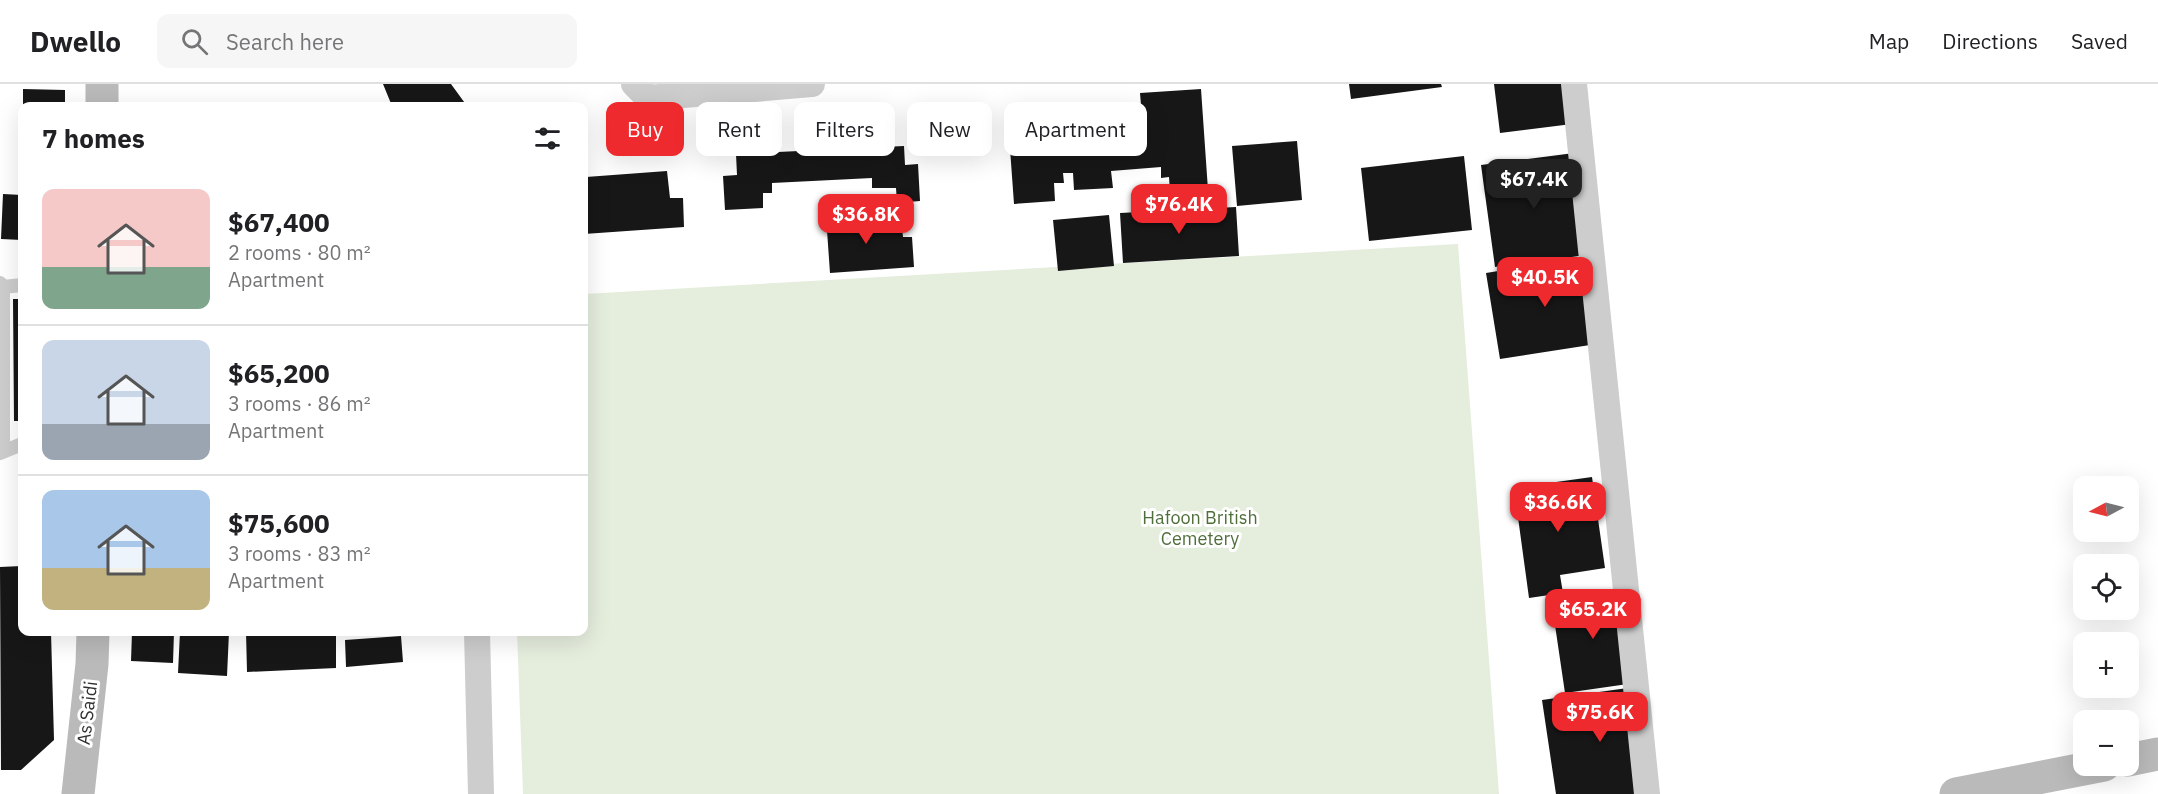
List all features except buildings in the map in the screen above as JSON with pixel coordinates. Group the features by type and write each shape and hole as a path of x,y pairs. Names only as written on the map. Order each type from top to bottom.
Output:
{"street":[{"path":"102,84 102,102"},
{"path":"634,84 648,98 812,84"},
{"path":"1574,84 1647,794"},
{"name":"As Saidi","path":"78,794 93,636"},
{"path":"477,636 481,794"},
{"path":"2139,758 2158,754"},
{"path":"1956,794 2073,771"}],"lane":[{"path":"18,285 1,285 2,452 18,446"}],"green space":[{"name":"Hafoon British Cemetery","path":"1458,244 1499,794 523,794 517,636 588,636 588,294"}]}
